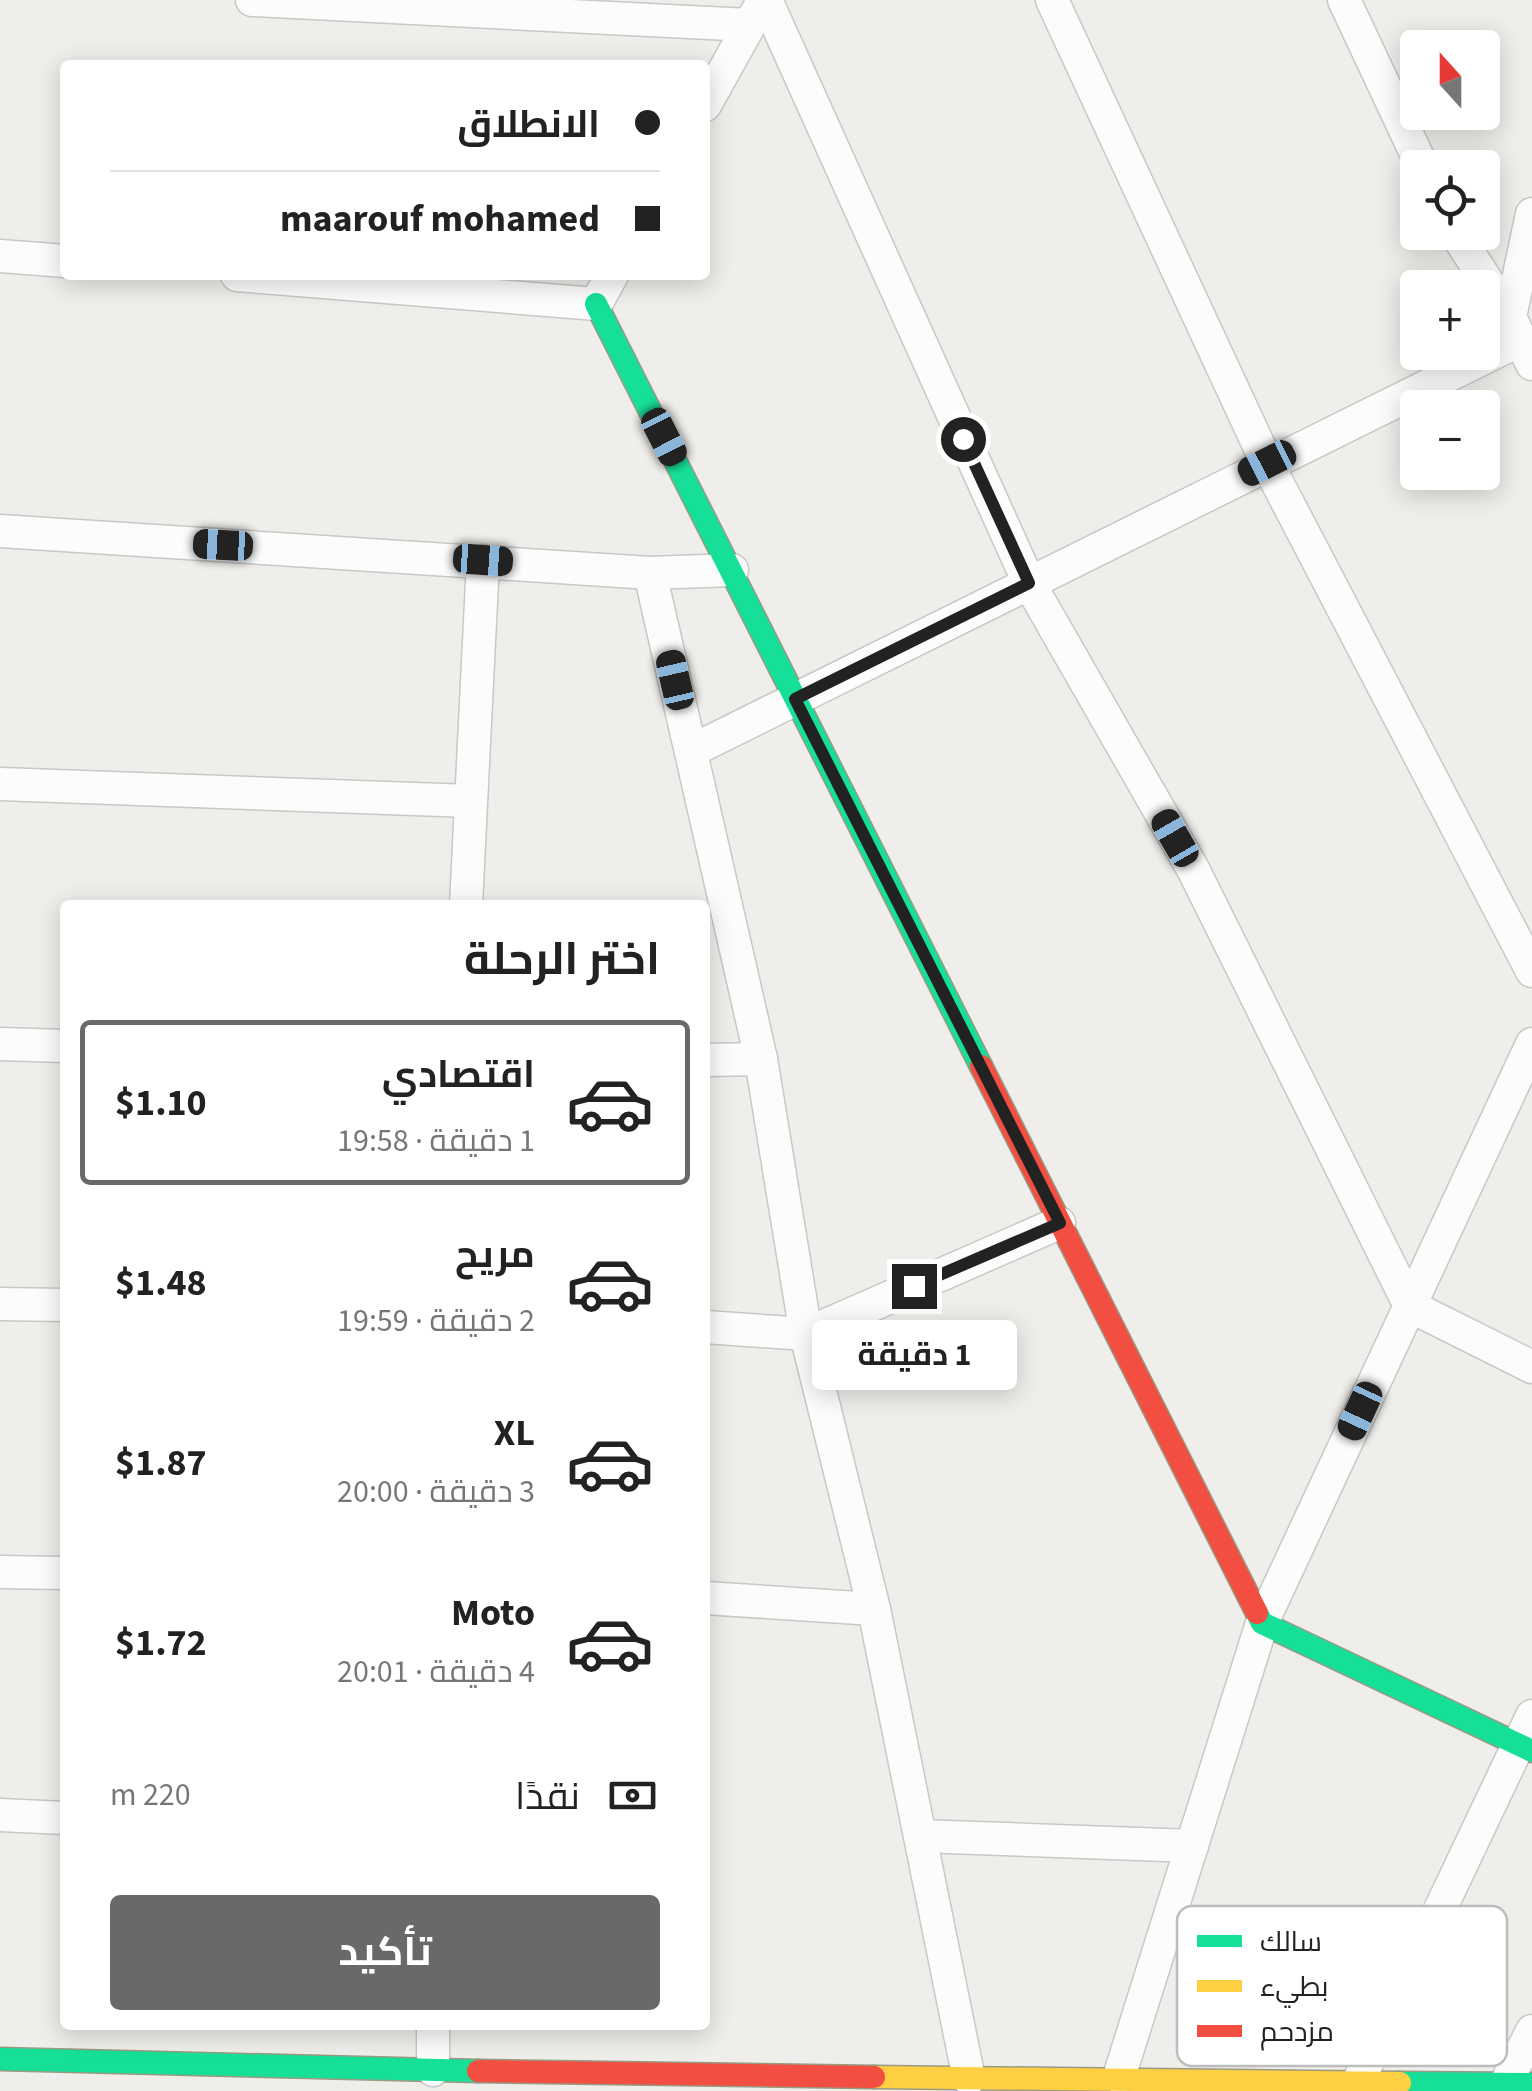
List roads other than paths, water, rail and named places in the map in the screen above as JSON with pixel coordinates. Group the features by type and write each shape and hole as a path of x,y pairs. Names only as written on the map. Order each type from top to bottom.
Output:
{"street":[{"path":"252,0 760,8"},
{"path":"1052,0 1267,463 1532,971"},
{"path":"1344,0 1414,150"},
{"path":"710,96 760,8"},
{"path":"760,8 1029,583 1193,869 1410,1306 1532,1368"},
{"path":"1521,341 1532,214"},
{"path":"1466,250 1521,341"},
{"path":"0,256 60,261"},
{"path":"299,280 596,304"},
{"path":"596,304 609,280"},
{"path":"596,304 1262,1623 1527,1737 1444,1906"},
{"path":"692,751 1267,463 1521,341"},
{"path":"0,531 650,573 732,570"},
{"path":"466,900 483,560"},
{"path":"650,573 761,1059 806,1334 874,1609 968,2078"},
{"path":"0,784 470,801"},
{"path":"0,1044 60,1046"},
{"path":"1120,2077 1262,1623 1532,1044"},
{"path":"710,1060 761,1059"},
{"path":"710,1327 806,1334 1060,1223"},
{"path":"0,1304 60,1305"},
{"path":"0,1572 60,1573"},
{"path":"710,1598 874,1609"},
{"path":"0,1814 60,1818"},
{"path":"920,1836 1192,1846"},
{"path":"432,2070 433,2030"},
{"path":"0,2059 432,2070 1519,2083 1532,2031"},
{"path":"1359,2080 1366,2066"}]}
